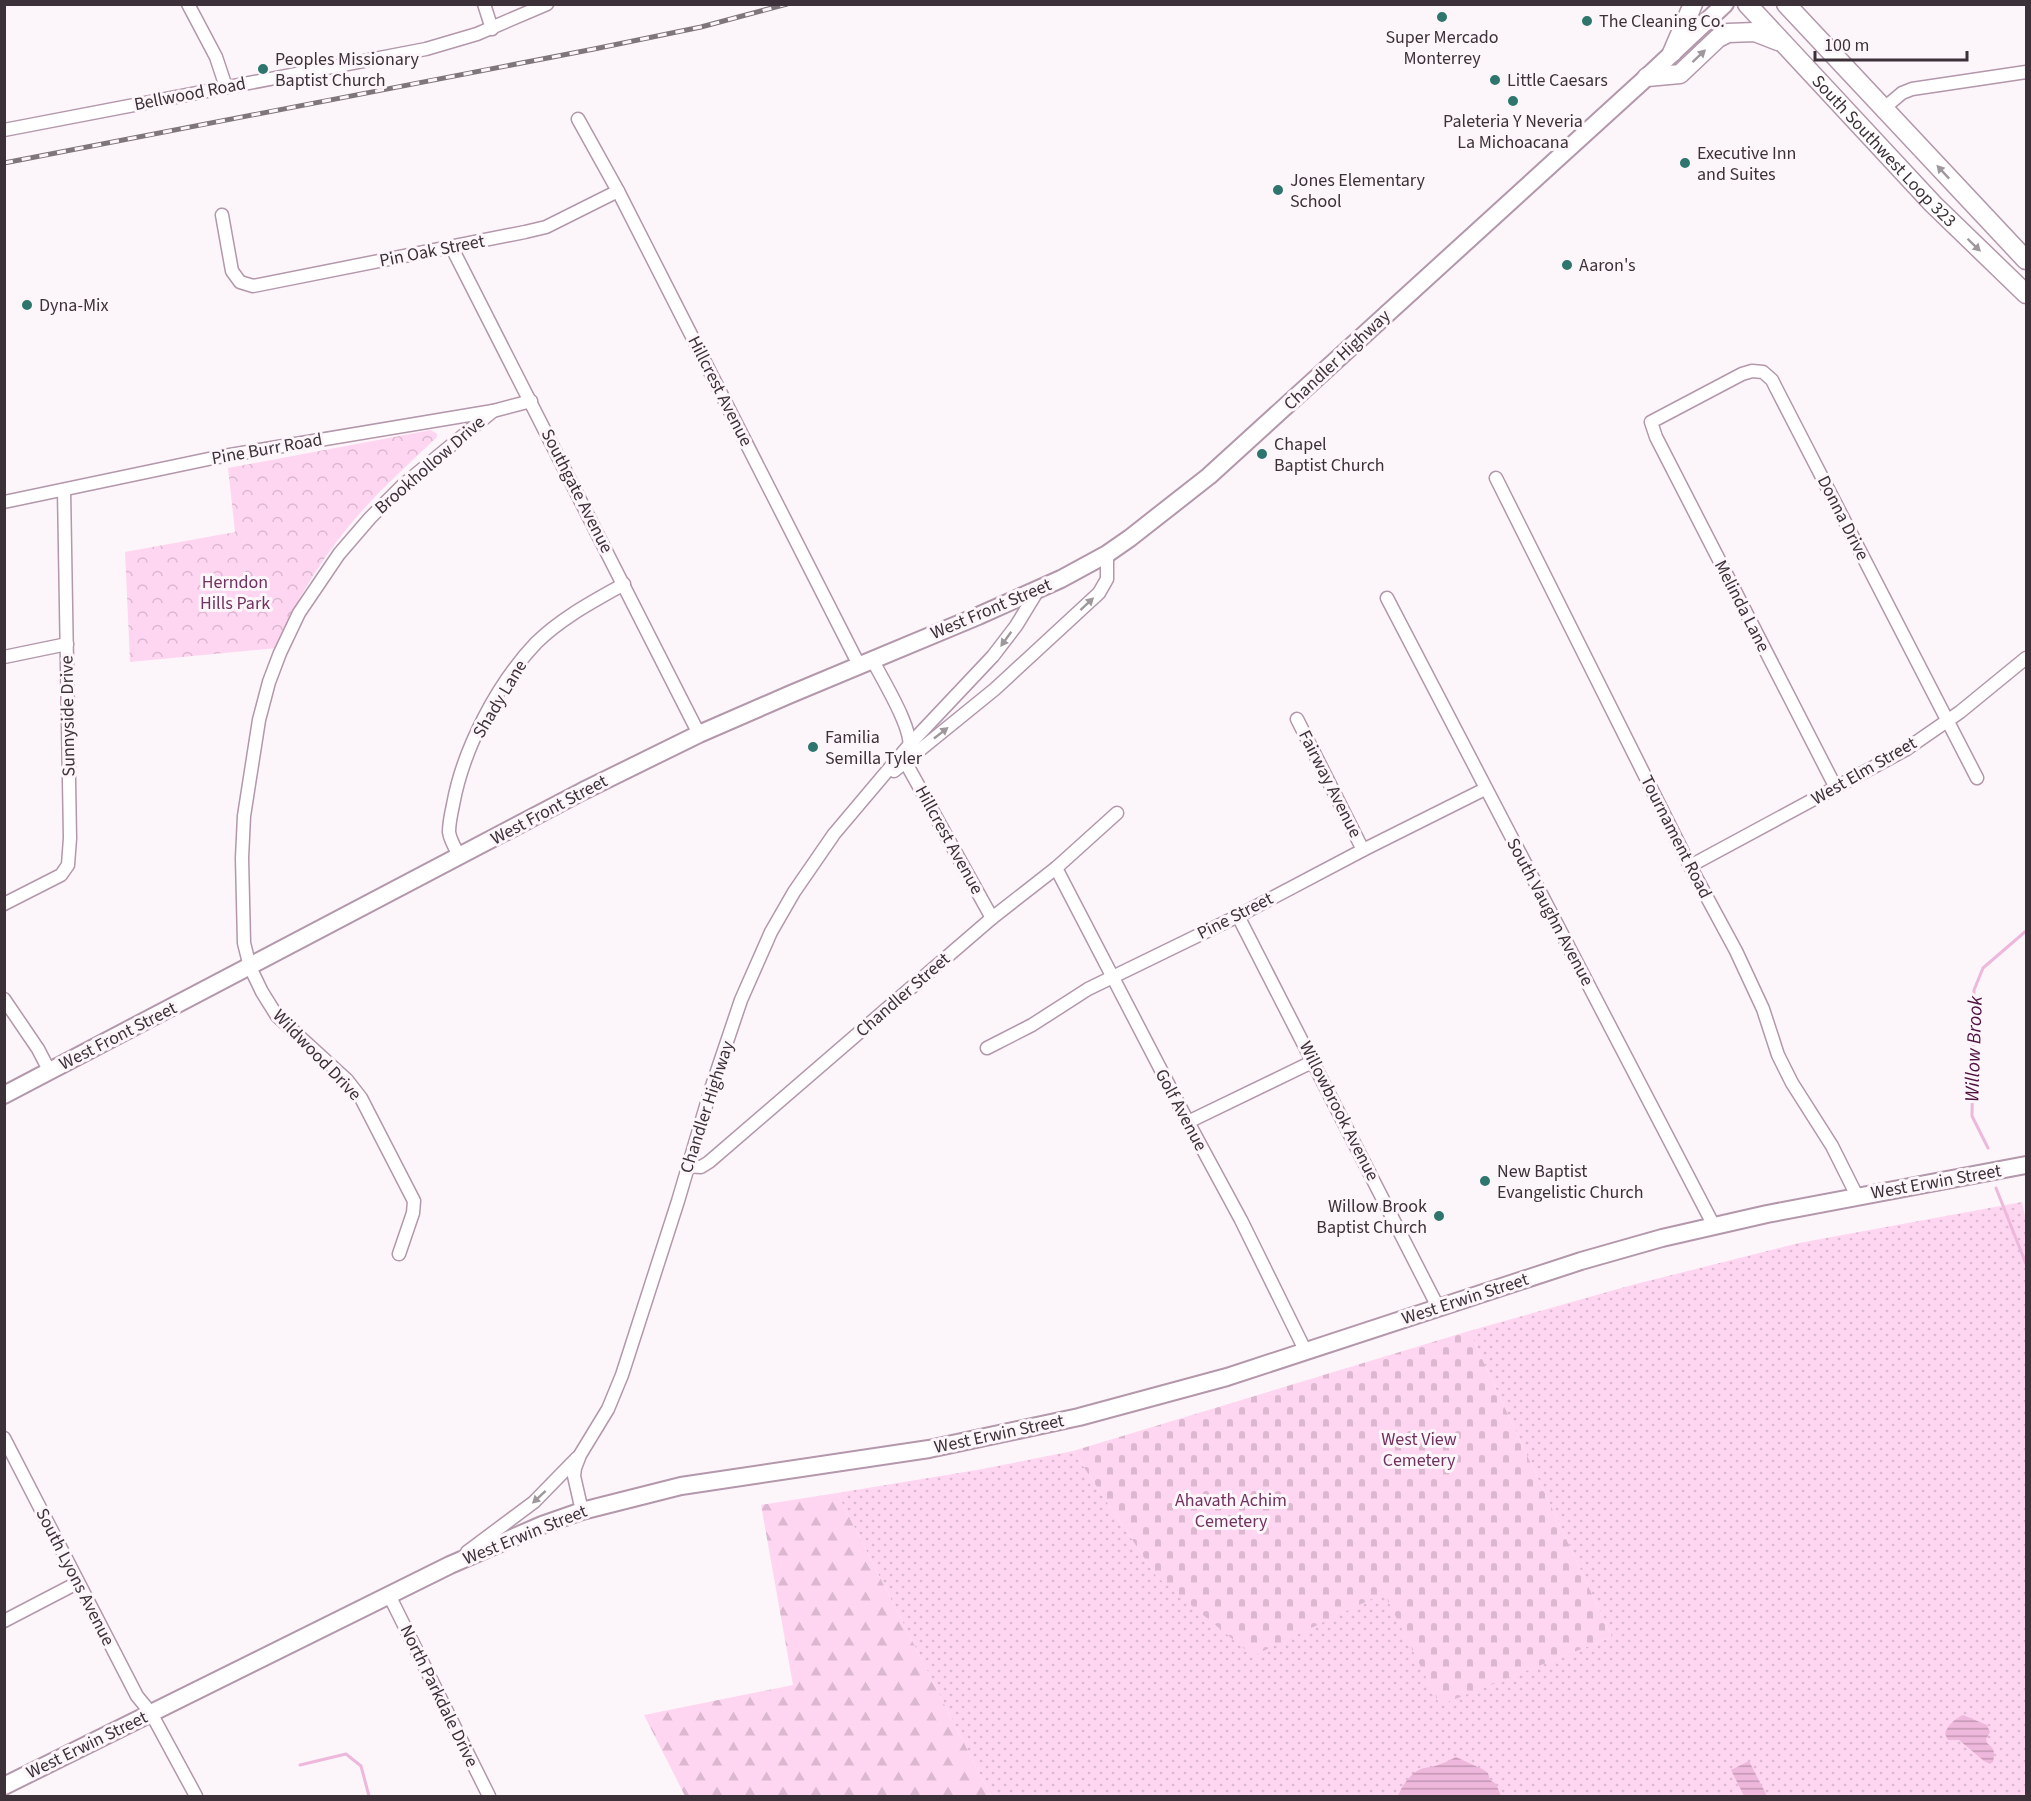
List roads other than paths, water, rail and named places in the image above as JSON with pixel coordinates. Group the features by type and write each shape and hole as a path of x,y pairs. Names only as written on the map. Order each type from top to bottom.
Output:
{"highway":[{"path":"1672,53 1693,4"},
{"name":"South Southwest Loop 323","path":"1747,4 1933,204 2026,294"},
{"name":"South Southwest Loop 323","path":"1786,4 2026,260"},
{"path":"1802,4 1864,73 1881,106"},
{"path":"1647,77 1680,74 1718,38 1728,33 1755,32 1785,45"}],"main road":[{"name":"Chandler Highway","path":"1107,554 1173,506 1217,469 1725,4"},
{"name":"West Front Street","path":"4,1095 250,968 583,791 699,734 1038,590 1107,554"},
{"name":"West Erwin Street","path":"4,1786 450,1565 523,1532 582,1511 681,1486 902,1454 1027,1429 1147,1400 1306,1352 1581,1261 1714,1226 1857,1196 2026,1165"}],"street":[{"path":"188,4 216,57 226,87"},
{"path":"484,4 492,29"},
{"name":"Bellwood Road","path":"4,130 426,49 492,29 547,4"},
{"path":"1881,106 1912,89 2026,72"},
{"name":"Hillcrest Avenue","path":"578,119 866,662 908,730 910,744"},
{"name":"Pin Oak Street","path":"222,215 232,271 240,282 253,286 452,248 546,227 618,191"},
{"name":"Southgate Avenue","path":"452,248 699,734"},
{"name":"Donna Drive","path":"1651,422 1742,374 1752,371 1763,372 1772,380 1977,778"},
{"name":"Pine Burr Road","path":"4,502 218,457 493,411 531,401"},
{"name":"Brookhollow Drive","path":"242,847 244,816 259,720 280,653 299,613 339,554 370,518 403,484 493,411"},
{"name":"Melinda Lane","path":"1651,422 1656,437 1836,788"},
{"name":"Tournament Road","path":"1496,478 1689,866 1736,951 1763,1009 1778,1055 1792,1083 1832,1146 1857,1196"},
{"name":"Sunnyside Drive","path":"4,904 61,875 68,865 70,838 64,490"},
{"name":"Chandler Highway","path":"582,1511 574,1476 575,1468 580,1455 608,1409 622,1375 711,1089 741,1000 771,932 820,853 879,782 903,758 995,689 1099,593 1107,579 1107,554"},
{"name":"Shady Lane","path":"460,857 449,834 454,796 465,761 483,721 511,674 537,642 575,612 624,584"},
{"path":"903,758 910,744 993,656 1016,626 1038,590"},
{"name":"South Vaughn Avenue","path":"1387,598 1714,1226"},
{"path":"4,657 67,644"},
{"name":"West Elm Street","path":"1689,866 1905,750 2026,658"},
{"name":"Fairway Avenue","path":"1297,719 1363,850"},
{"name":"Hillcrest Avenue","path":"903,758 992,918"},
{"name":"Pine Street","path":"987,1047 1032,1024 1088,989 1238,916 1485,789"},
{"name":"Chandler Street","path":"687,1166 701,1167 709,1162 992,918 1056,868 1117,813"},
{"name":"Wildwood Drive","path":"242,847 244,944 250,968 277,1016 347,1080 362,1098 374,1120 414,1202 413,1213 399,1254"},
{"name":"Golf Avenue","path":"1056,868 1241,1220 1306,1352"},
{"name":"Willowbrook Avenue","path":"1238,916 1438,1307"},
{"path":"4,999 38,1049 50,1072"},
{"path":"1188,1122 1314,1061"},
{"name":"South Lyons Avenue","path":"4,1438 137,1696 151,1713 196,1797"},
{"name":"Chandler Highway","path":"450,1565 522,1512 580,1455"},
{"path":"4,1621 77,1583"},
{"name":"North Parkdale Drive","path":"389,1595 489,1797"}],"waterway":[{"name":"Willow Brook","path":"1988,1148 1972,1116 1974,990 1983,968 2026,931"},
{"name":"Willow Brook","path":"1996,1188 2026,1264"},
{"path":"300,1765 346,1754 361,1766 369,1796"}],"railway":[{"path":"4,163 594,49 701,27 787,4"}],"place":[{"name":"Super Mercado Monterrey","path":"1442,17"},
{"name":"The Cleaning Co.","path":"1587,21"},
{"name":"Peoples Missionary Baptist Church","path":"263,69"},
{"name":"Little Caesars","path":"1495,80"},
{"name":"Paleteria Y Neveria La Michoacana","path":"1513,101"},
{"name":"Executive Inn and Suites","path":"1685,163"},
{"name":"Jones Elementary School","path":"1278,190"},
{"name":"Aaron's","path":"1567,265"},
{"name":"Dyna-Mix","path":"27,305"},
{"name":"Chapel Baptist Church","path":"1262,454"},
{"name":"Familia Semilla Tyler","path":"813,747"},
{"name":"New Baptist Evangelistic Church","path":"1485,1181"},
{"name":"Willow Brook Baptist Church","path":"1439,1216"}],"park label":[{"name":"Herndon Hills Park","path":"235,592"},
{"name":"West View Cemetery","path":"1419,1449"},
{"name":"Ahavath Achim Cemetery","path":"1231,1510"}]}
